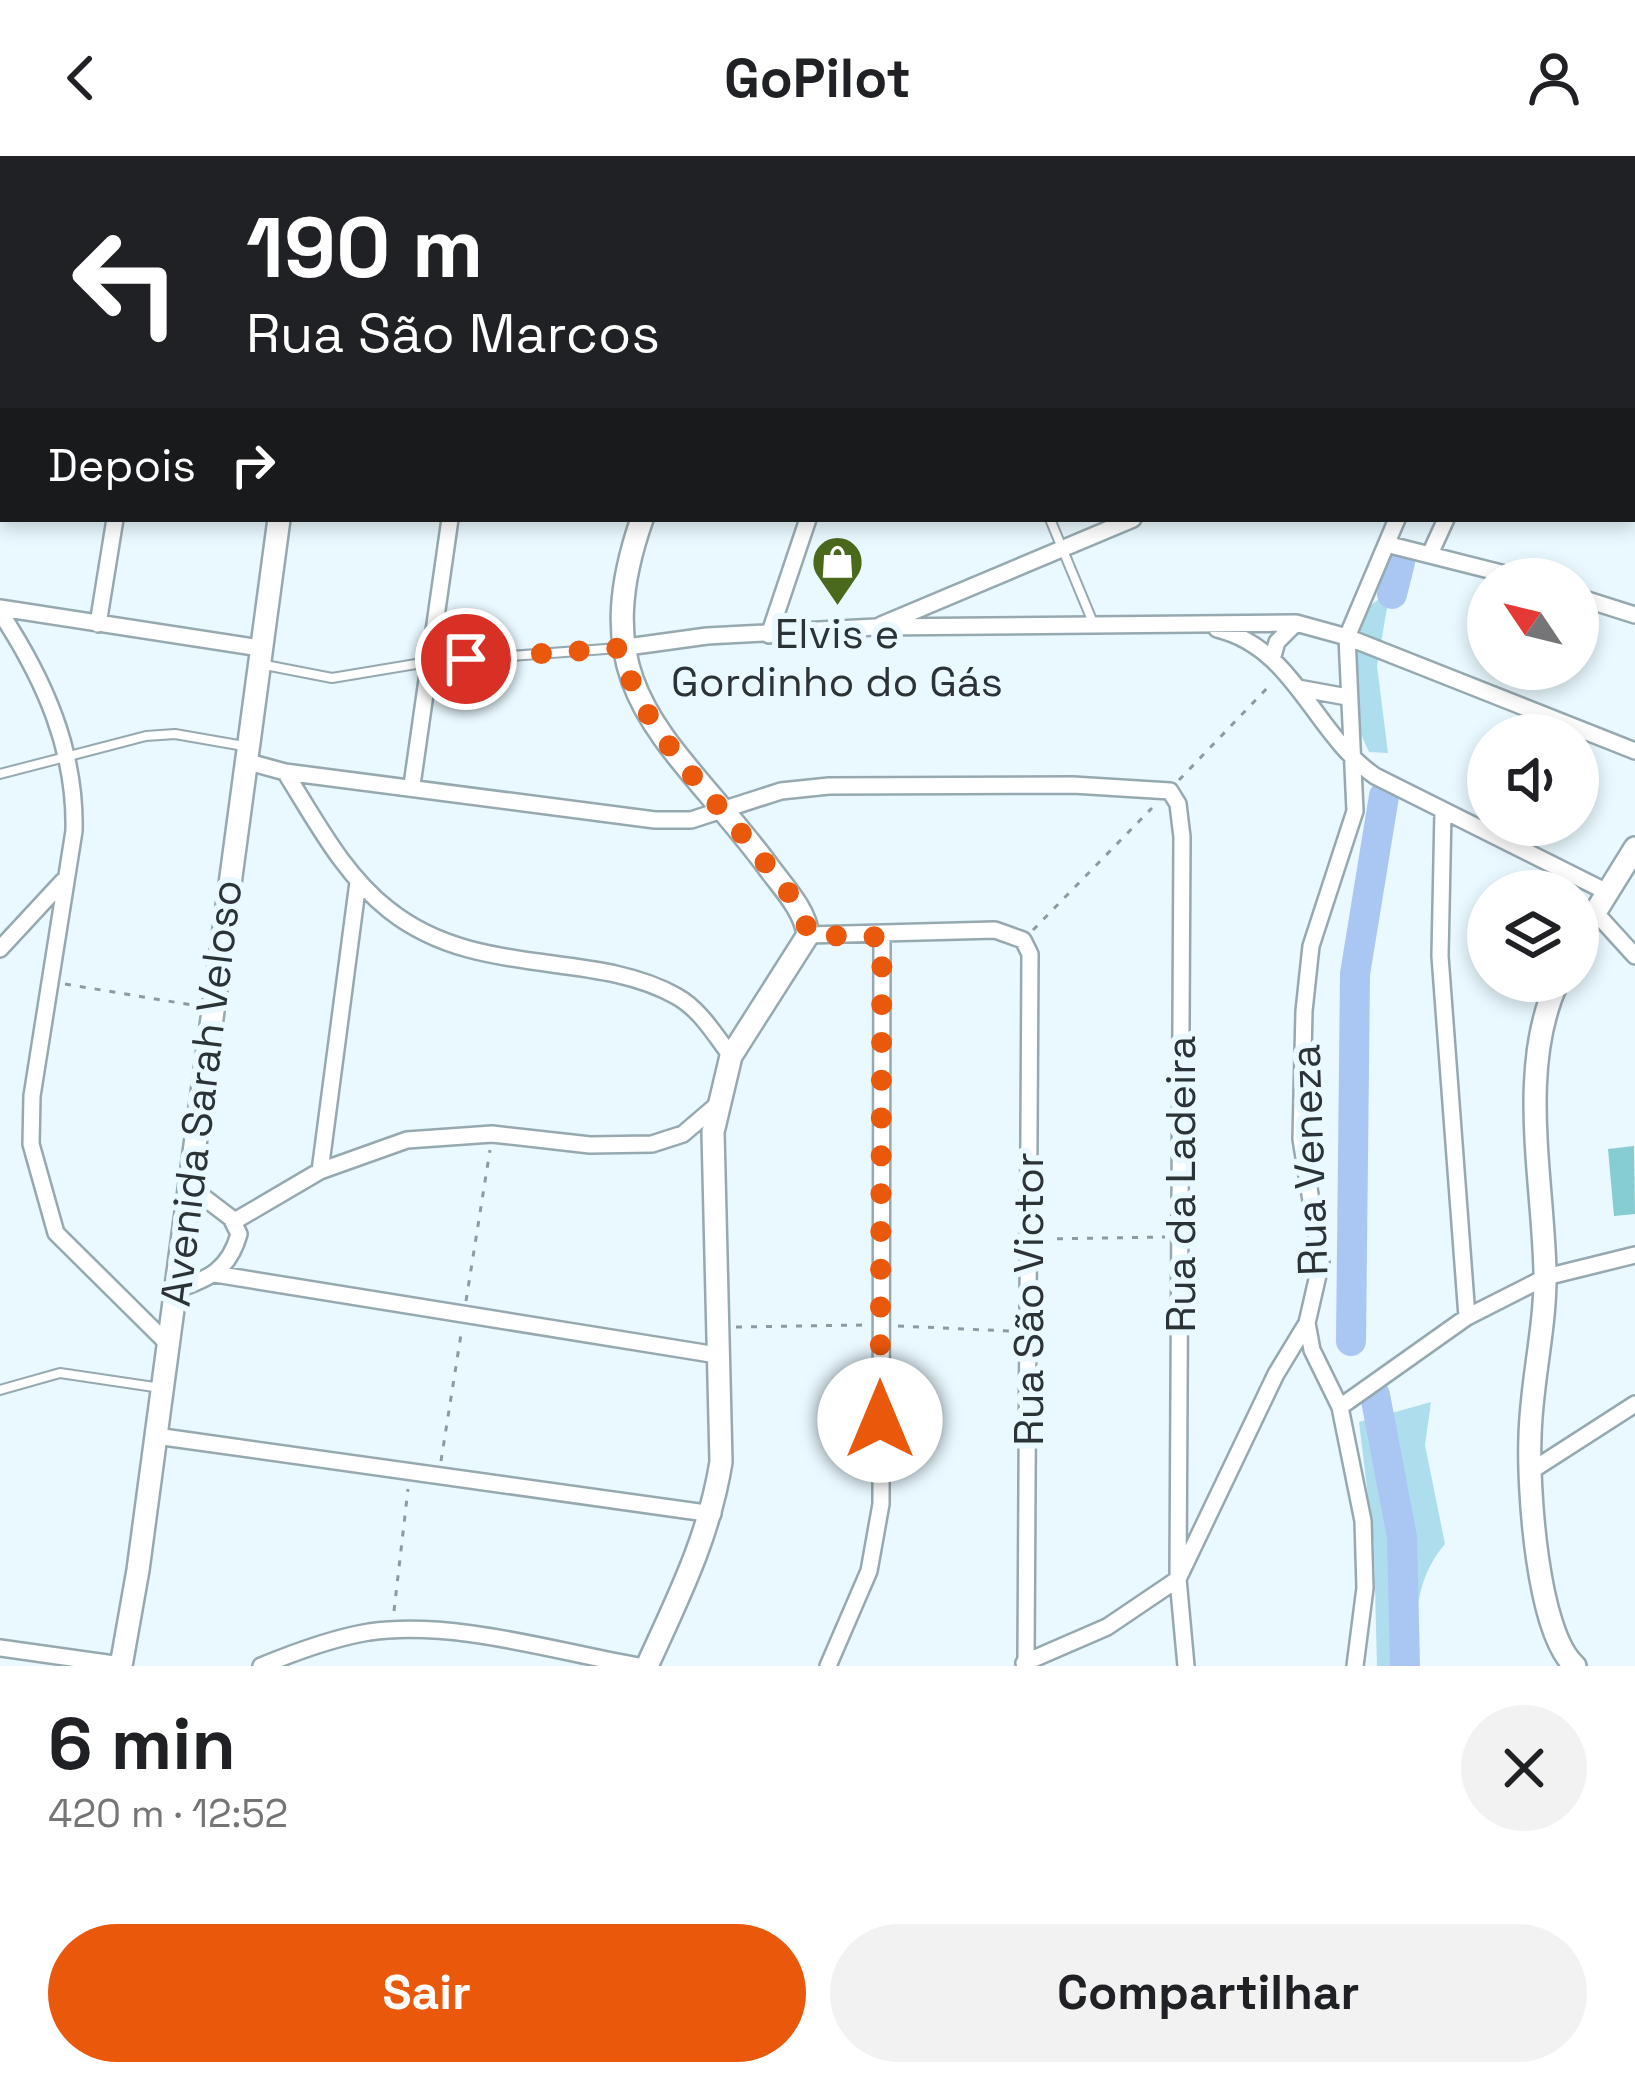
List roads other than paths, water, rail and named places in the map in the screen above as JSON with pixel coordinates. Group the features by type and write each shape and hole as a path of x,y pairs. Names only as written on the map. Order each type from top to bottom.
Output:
{"main road":[{"name":"Avenida Sarah Veloso","path":"121,1666 280,522"},
{"path":"641,522 626,566 620,648 640,703 798,907 808,935 730,1057 718,1104 713,1132 721,1462 713,1514 642,1666"},
{"path":"1599,905 1635,848"},
{"path":"1548,1002 1537,1054 1546,1277 1531,1423 1532,1471 1542,1598 1551,1632 1575,1666"}],"street":[{"path":"98,624 115,522"},
{"path":"412,785 450,522"},
{"path":"770,635 807,522"},
{"path":"876,627 1125,522"},
{"name":"Rua Veneza","path":"1355,1666 1366,1588 1363,1521 1340,1407 1312,1350 1306,1324 1321,1262 1301,1139 1304,1011 1310,946 1355,811 1346,637 1396,522"},
{"path":"1430,554 1445,522"},
{"path":"1390,545 1467,564"},
{"path":"1599,603 1635,615"},
{"path":"0,610 259,656"},
{"path":"0,610 70,752 74,831 32,1096 31,1144 38,1181 56,1233 168,1344"},
{"path":"620,648 707,636 876,627 1296,623 1346,637 1635,751"},
{"path":"1273,656 1276,642 1296,623"},
{"path":"1205,626 1249,639 1273,656 1356,763 1609,893"},
{"path":"1298,688 1347,697"},
{"path":"245,754 285,772 655,820 691,820 726,810"},
{"path":"285,772 358,882 392,914 479,954 646,983 679,997 730,1057"},
{"name":"Rua da Ladeira","path":"726,810 781,790 829,786 1073,785 1170,791 1178,804 1182,837 1178,1579 1186,1666"},
{"path":"1443,811 1440,956 1467,1317"},
{"path":"0,950 64,880"},
{"path":"320,1171 358,882"},
{"path":"1599,916 1635,956"},
{"name":"Rua São Victor","path":"882,937 995,930 1023,940 1034,971 1024,1663"},
{"path":"808,935 882,937 881,1504 869,1571 828,1666"},
{"path":"233,1222 320,1171 407,1140 492,1134 590,1145 652,1144 683,1134 718,1104"},
{"path":"175,1290 214,1274 232,1258 239,1234 233,1222 189,1186"},
{"path":"1340,1407 1467,1317 1546,1277 1635,1255"},
{"path":"214,1274 717,1355"},
{"path":"1024,1663 1107,1627 1178,1579 1276,1374 1306,1324"},
{"path":"1532,1471 1635,1404"},
{"path":"156,1436 713,1514"},
{"path":"261,1666 302,1650 391,1630 450,1634 642,1666"},
{"path":"0,1648 121,1666"}],"lane":[{"path":"1051,522 1095,626"},
{"path":"259,656 332,678 428,662 620,648"},
{"path":"0,774 70,752 175,734 245,754"},
{"path":"0,1390 60,1373 162,1388"}],"waterway":[{"path":"1392,594 1400,562"},
{"path":"1351,1341 1355,974 1384,796"},
{"path":"1375,1395 1402,1537 1405,1666"}],"place":[{"name":"Elvis e Gordinho do Gás","path":"837,607"}]}
